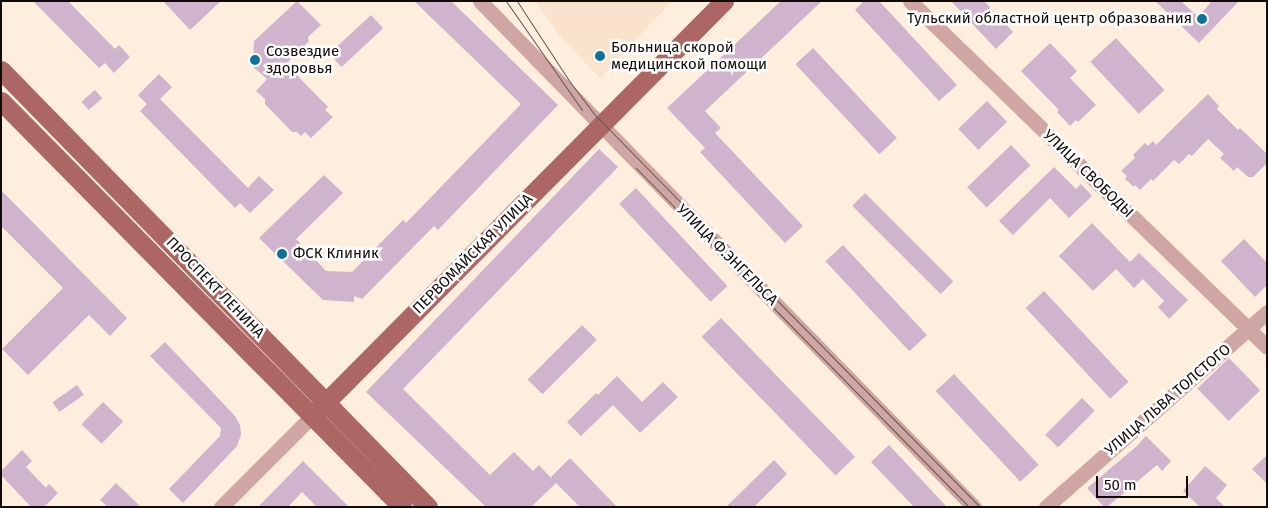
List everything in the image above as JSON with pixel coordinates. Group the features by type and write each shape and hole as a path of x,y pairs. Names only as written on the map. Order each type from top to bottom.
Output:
{"main road":[{"name":"ПЕРВОМАЙСКАЯ УЛИЦА","path":"312,416 724,1"},
{"name":"ПРОСПЕКТ ЛЕНИНА","path":"1,70 428,507"},
{"name":"ПРОСПЕКТ ЛЕНИНА","path":"1,101 402,507"}],"street":[{"name":"УЛИЦА Ф.ЭНГЕЛЬСА","path":"480,1 974,507"},
{"name":"УЛИЦА СВОБОДЫ","path":"910,1 1267,347"},
{"name":"УЛИЦА ЛЬВА ТОЛСТОГО","path":"1046,507 1267,312"},
{"name":"ПЕРВОМАЙСКАЯ УЛИЦА","path":"222,507 312,416"}],"shaded area":[{"name":"Больница скорой медицинской помощи","path":"534,1 672,1 600,78 559,35"}],"building":[{"path":"33,1 68,1 115,49 119,45 130,57 114,73 105,63 99,68"},
{"path":"163,1 221,1 190,30"},
{"path":"297,1 321,25 308,37 309,41 286,64 328,107 325,110 333,117 311,138 305,132 301,136 297,132 292,132 265,104 265,99 256,91 267,79 253,67 254,41"},
{"path":"414,1 451,1 558,105 438,230 434,226 362,299 354,296 354,302 323,300 259,238 324,175 343,193 296,239 326,271 352,272 403,220 406,223 521,104"},
{"path":"781,1 822,1 705,111 721,128 715,133 803,226 785,243 700,152 705,148 667,108"},
{"path":"864,1 879,1 957,85 939,101 855,10"},
{"path":"951,1 984,1 1013,32 996,49"},
{"path":"1155,1 1181,1 1198,17 1212,1 1239,1 1199,43"},
{"path":"371,15 383,28 342,67 329,54"},
{"path":"1116,38 1164,90 1139,114 1090,62"},
{"path":"1050,43 1077,71 1070,78 1096,105 1078,122 1076,120 1070,126 1057,112 1059,110 1021,71"},
{"path":"813,48 897,138 879,154 795,64"},
{"path":"159,74 172,87 160,99 248,188 259,176 274,190 250,213 240,203 235,208 140,111 147,104 138,95"},
{"path":"95,90 102,98 89,110 81,102"},
{"path":"1208,94 1219,106 1217,109 1238,130 1240,128 1267,154 1267,163 1253,177 1248,177 1237,167 1234,171 1220,158 1224,154 1208,139 1192,156 1189,154 1179,164 1174,160 1153,181 1151,179 1140,190 1135,185 1134,187 1125,179 1127,176 1121,171 1135,158 1133,155 1145,143 1148,146 1153,141 1156,145"},
{"path":"987,101 1007,122 978,150 958,129"},
{"path":"1011,145 1030,165 987,208 967,187"},
{"path":"599,149 618,167 403,389 490,475 514,452 533,471 539,465 552,479 551,477 570,458 617,507 580,507 556,483 531,507 486,507 366,392"},
{"path":"1054,167 1076,189 1081,184 1092,196 1069,218 1050,198 1013,235 999,221"},
{"path":"636,188 727,286 711,302 619,204"},
{"path":"1,190 127,318 110,336 89,315 28,375 2,349 63,288 1,226"},
{"path":"865,193 953,281 941,294 852,206"},
{"path":"1092,223 1130,262 1139,253 1188,300 1169,319 1158,307 1164,301 1143,279 1134,288 1116,269 1093,291 1059,256"},
{"path":"1244,239 1267,263 1267,285 1255,297 1221,261"},
{"path":"843,245 927,335 909,351 825,261"},
{"path":"1044,291 1129,382 1110,399 1026,308"},
{"path":"721,318 855,457 836,476 702,337"},
{"path":"582,325 597,340 542,394 528,379"},
{"path":"165,342 235,416 240,425 241,435 237,446 183,503 169,489 220,436 221,428 150,356"},
{"path":"1229,358 1260,390 1229,421 1197,389"},
{"path":"954,374 1039,465 1020,482 936,391"},
{"path":"617,376 642,402 663,382 678,397 640,433 613,405 581,436 567,422 596,393 598,395"},
{"path":"77,385 84,395 59,412 52,402"},
{"path":"1082,398 1095,411 1058,447 1045,435"},
{"path":"103,402 123,421 102,444 81,424"},
{"path":"1146,436 1171,461 1162,471 1157,465 1107,507 1104,507 1087,488 1137,446"},
{"path":"889,445 947,507 914,507 871,462"},
{"path":"22,450 32,461 26,467 46,488 49,484 58,493 44,507 31,507 1,475 1,471"},
{"path":"1267,455 1267,484 1252,469"},
{"path":"774,460 787,474 754,507 726,507"},
{"path":"303,461 349,507 317,507 302,492 288,507 258,507"},
{"path":"1205,466 1227,485 1216,498 1225,507 1200,507 1183,491"},
{"path":"116,483 141,507 108,507 100,500"}],"tram line":[{"path":"506,1 582,110"},
{"path":"517,1 570,82 595,115 980,507"},
{"path":"636,168 969,507"}],"place":[{"name":"Тульский областной центр образования","path":"1202,19"},
{"name":"Больница скорой медицинской помощи","path":"600,56"},
{"name":"Созвездие здоровья","path":"255,60"},
{"name":"ФСК Клиник","path":"282,254"}]}
